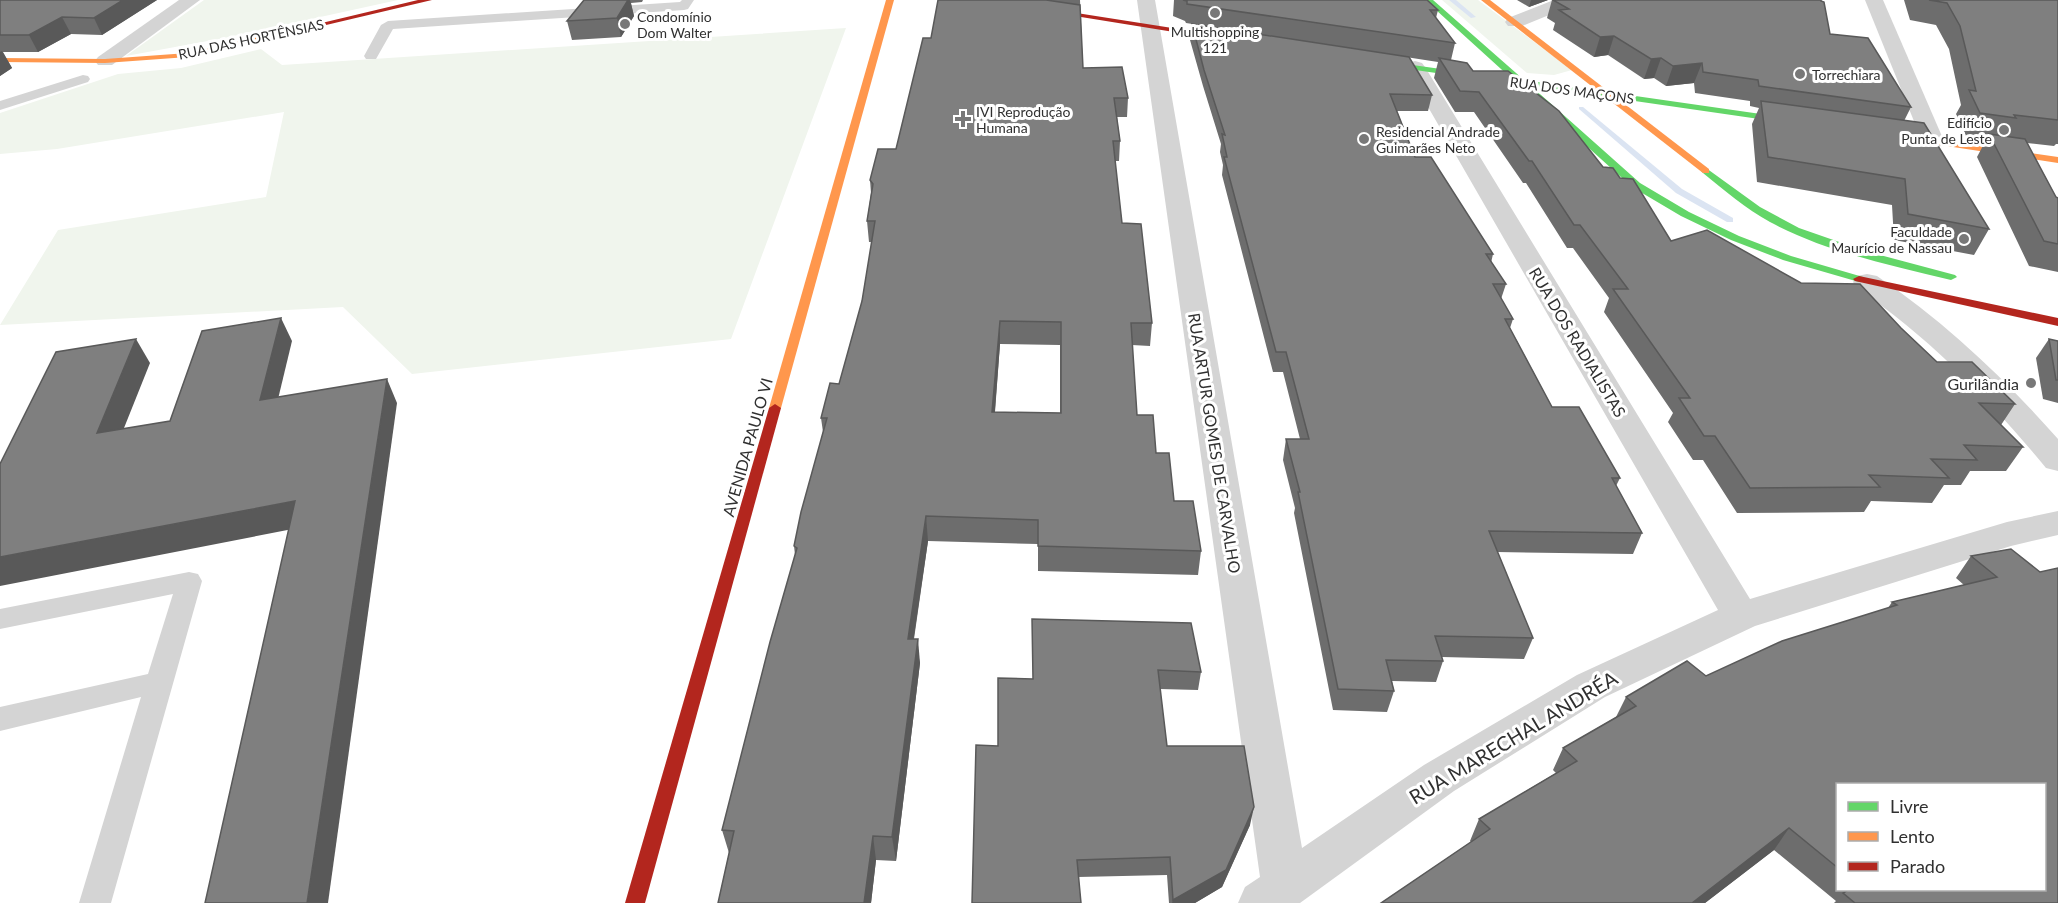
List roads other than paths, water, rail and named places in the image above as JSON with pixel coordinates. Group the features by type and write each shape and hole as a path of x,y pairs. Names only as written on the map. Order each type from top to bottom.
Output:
{"street":[{"path":"105,61 191,0"},
{"name":"RUA DAS HORTÊNSIAS","path":"0,60 105,61 160,58 206,51 428,0"},
{"name":"AVENIDA PAULO VI","path":"635,903 890,0"},
{"path":"980,0 1098,23 1148,14 1254,43"},
{"path":"1429,0 1519,83 1636,185 1669,207 1721,234 1776,256 1867,282 2058,322"},
{"path":"1485,0 1729,189 1773,219 1858,254 1966,281"},
{"path":"1515,22 1570,0"},
{"path":"1874,0 1933,141"},
{"name":"RUA ARTUR GOMES DE CARVALHO","path":"1148,14 1154,82 1273,894"},
{"name":"RUA DOS MAÇONS","path":"1358,59 1818,125"},
{"name":"RUA DOS RADIALISTAS","path":"1415,67 1741,616"},
{"path":"1875,133 2058,160"},
{"path":"1867,282 1902,305 1944,340 2058,460"},
{"name":"RUA MARECHAL ANDRÉA","path":"1273,894 1439,778 1591,686 1741,616 2007,534 2058,523"}],"lane":[{"path":"371,56 388,25 684,6 688,0"},
{"path":"0,106 83,79"},
{"path":"0,619 189,581 95,903"},
{"path":"0,719 160,682"}],"waterway":[{"path":"1452,0 1473,17"},
{"path":"1581,108 1679,191 1730,220"}],"place":[{"name":"Multishopping 121","path":"1215,13"},
{"name":"Condomínio Dom Walter","path":"625,24"},
{"name":"Torrechiara","path":"1800,74"},
{"name":"IVI Reprodução Humana","path":"963,119"},
{"name":"Edifício Punta de Leste","path":"2004,130"},
{"name":"Residencial Andrade Guimarães Neto","path":"1364,139"},
{"name":"Faculdade Maurício de Nassau","path":"1964,239"},
{"name":"Gurilândia","path":"2031,383"}]}
